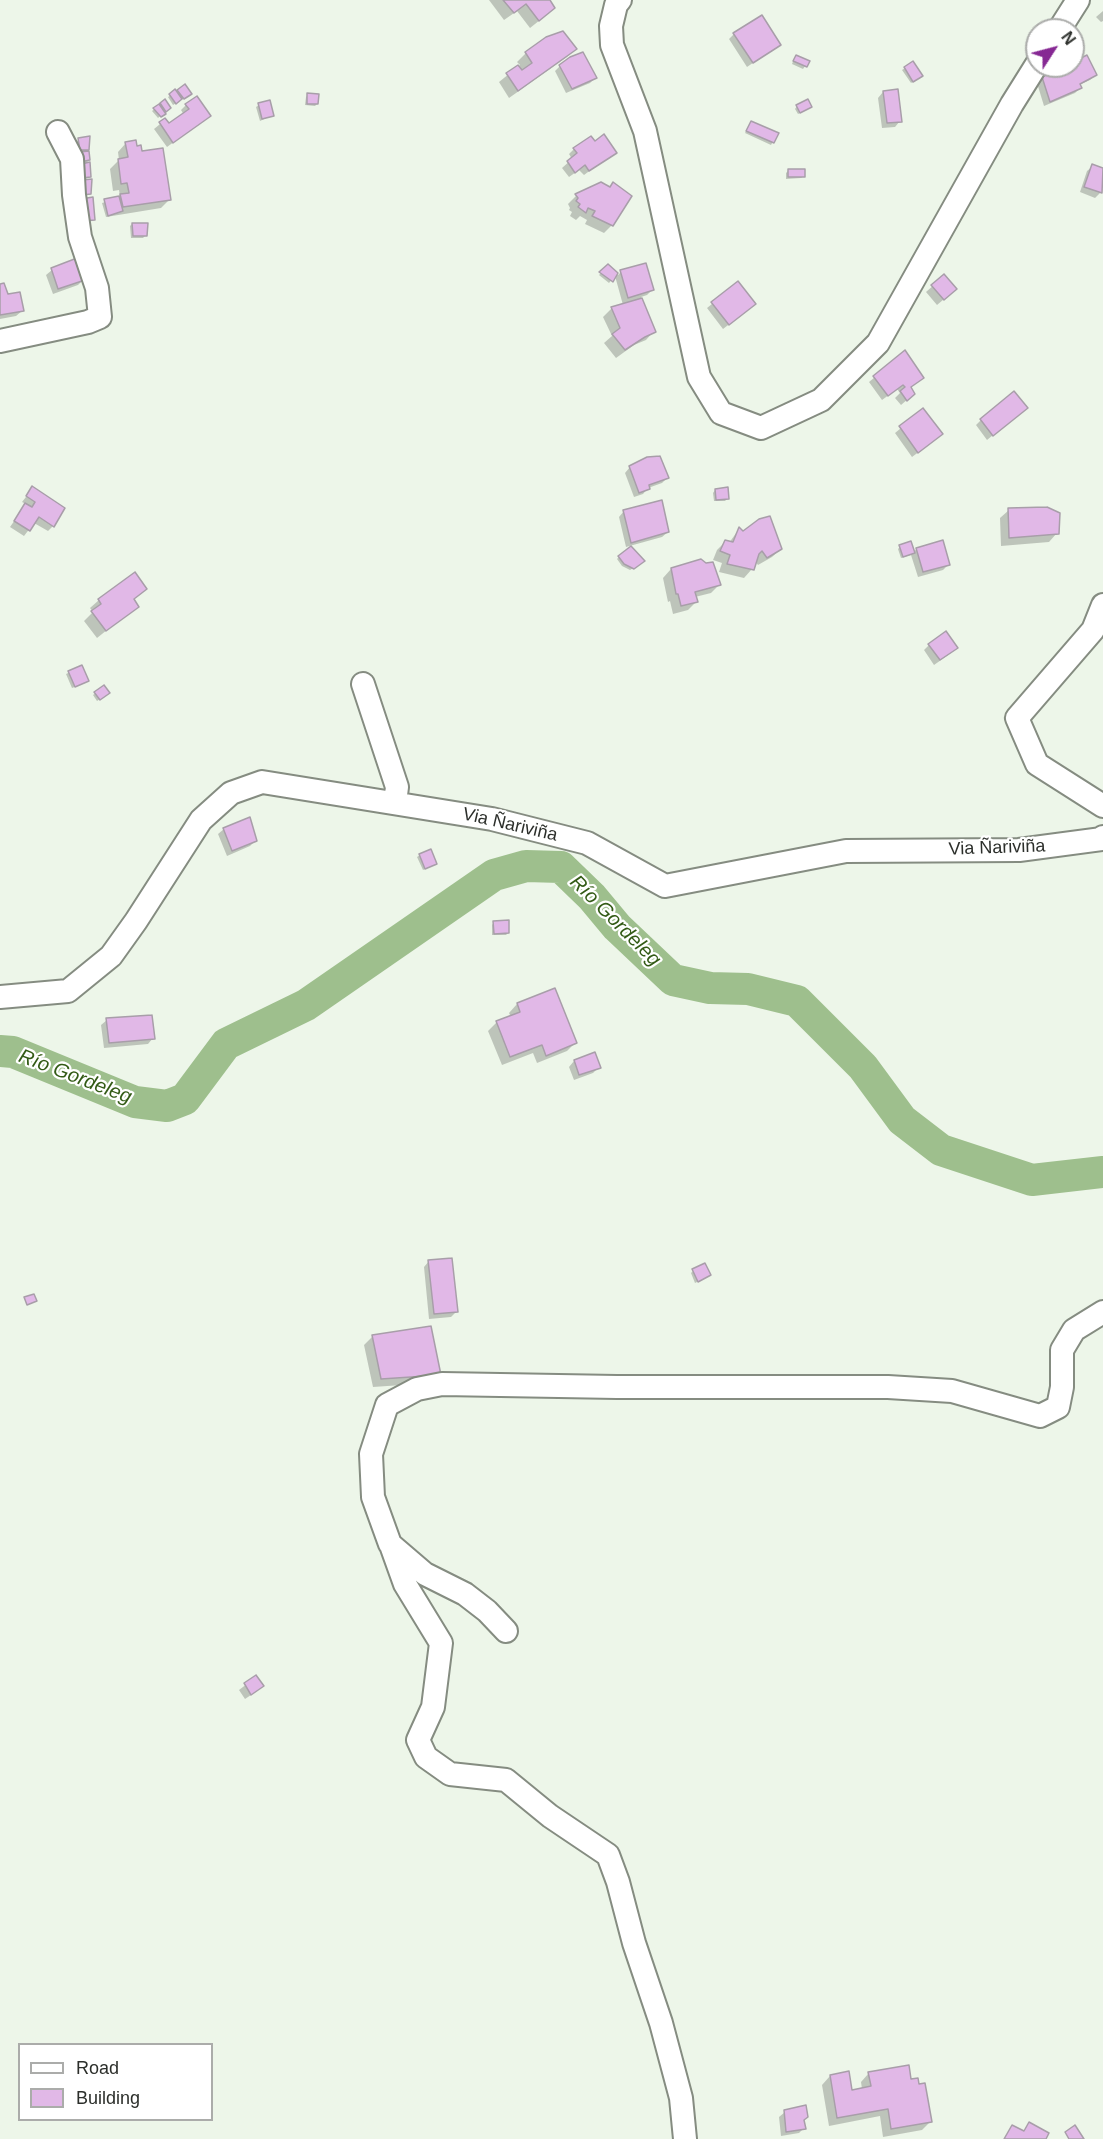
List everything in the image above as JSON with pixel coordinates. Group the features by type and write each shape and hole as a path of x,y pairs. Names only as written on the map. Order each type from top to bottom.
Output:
{"street":[{"path":"620,0 616,5 611,26 612,45 645,131 699,377 721,413 761,428 821,400 878,343 1028,78"},
{"path":"1067,18 1078,0"},
{"path":"0,341 88,322 100,317 97,288 80,237 72,159 58,132"},
{"path":"1103,605 1093,630 1017,718 1037,764 1103,806"},
{"path":"363,684 397,787 395,803"},
{"name":"Via Ñariviña","path":"0,997 68,991 111,956 201,820 231,793 262,782 492,819 586,843 665,886 846,851 1019,850 1102,839 1103,837"},
{"path":"685,2139 681,2098 661,2023 608,1855 550,1816 506,1780 450,1774 426,1757 418,1740 434,1707 441,1642 405,1584 373,1497 371,1454 387,1405 417,1389 442,1384 888,1388 952,1391 1040,1416 1058,1407 1062,1387 1062,1350 1074,1330 1103,1312"},
{"path":"390,1544 425,1574 473,1599 506,1631"}],"building":[{"path":"503,0 550,0 555,8 539,21 526,4 514,13"},
{"path":"762,15 781,45 753,63 733,33"},
{"path":"563,31 577,49 518,91 506,73 518,65 522,70 532,63 525,52 546,37"},
{"path":"583,52 597,78 572,89 559,65"},
{"path":"796,55 810,61 807,67 793,61"},
{"path":"1087,55 1097,75 1080,84 1082,88 1050,102 1042,78 1085,78 1085,56"},
{"path":"913,61 923,76 913,82 904,67"},
{"path":"185,84 192,94 184,99 177,90"},
{"path":"175,89 182,99 176,104 169,94"},
{"path":"898,89 902,122 887,123 883,91"},
{"path":"307,93 319,94 318,104 307,104"},
{"path":"197,96 211,116 173,143 159,122 165,118 169,123 189,109 185,104"},
{"path":"165,99 171,108 166,112 160,103"},
{"path":"808,99 812,107 800,113 796,105"},
{"path":"270,100 274,116 262,119 258,103"},
{"path":"159,104 166,114 161,117 153,108"},
{"path":"751,121 779,133 774,143 746,131"},
{"path":"604,134 617,153 589,171 585,165 575,173 567,161 577,153 573,148 591,136 595,141"},
{"path":"90,136 89,150 80,150 78,138"},
{"path":"136,140 137,146 141,145 142,151 163,148 171,200 123,207 120,194 129,193 127,183 121,184 118,159 128,157 125,142"},
{"path":"89,151 90,160 80,162 79,152"},
{"path":"90,162 91,177 81,178 81,164"},
{"path":"1092,164 1103,168 1102,193 1084,187"},
{"path":"788,169 805,169 805,177 788,177"},
{"path":"92,179 91,194 82,195 82,180"},
{"path":"601,182 610,187 613,182 632,196 613,226 592,216 595,211 588,208 586,213 578,207 580,204 576,201 578,198 575,194"},
{"path":"119,196 123,211 108,216 104,199"},
{"path":"93,197 95,220 83,221 81,199"},
{"path":"132,223 148,223 147,236 133,236"},
{"path":"77,258 85,280 58,289 51,268"},
{"path":"646,263 654,290 628,298 620,270"},
{"path":"608,264 618,273 613,282 599,272"},
{"path":"944,274 957,289 944,300 931,285"},
{"path":"738,281 756,304 729,325 711,302"},
{"path":"4,283 8,294 20,292 24,311 0,315 0,284"},
{"path":"642,298 656,332 625,350 612,334 620,328 611,307"},
{"path":"905,350 924,378 911,387 915,394 907,401 900,391 905,387 903,385 888,396 873,376"},
{"path":"1014,391 1028,408 993,436 980,419"},
{"path":"923,408 943,434 918,453 899,426"},
{"path":"660,456 669,478 649,485 650,489 639,493 629,466 647,457"},
{"path":"32,486 65,508 54,527 39,517 30,531 14,521 25,503 32,507 35,502 26,496"},
{"path":"728,487 729,499 716,500 715,489"},
{"path":"662,500 669,532 631,543 623,510"},
{"path":"1047,507 1060,513 1059,534 1009,538 1008,508"},
{"path":"770,516 782,549 767,558 762,551 754,570 727,564 730,555 720,551 725,540 733,542 739,527 743,531 759,519"},
{"path":"943,540 950,565 923,572 916,548"},
{"path":"911,541 915,553 903,557 899,545"},
{"path":"631,546 645,561 634,569 624,564 618,556"},
{"path":"701,559 706,563 713,562 721,585 695,592 698,602 681,606 671,568"},
{"path":"135,572 147,589 134,599 139,607 106,631 91,611 101,604 98,599"},
{"path":"946,631 958,648 940,660 928,644"},
{"path":"82,665 89,681 75,687 68,671"},
{"path":"104,685 110,693 100,700 94,692"},
{"path":"250,817 257,841 232,851 223,828"},
{"path":"431,849 437,864 425,869 419,854"},
{"path":"509,920 509,933 494,934 493,921"},
{"path":"555,988 577,1043 546,1056 542,1045 510,1057 496,1021 520,1012 517,1003"},
{"path":"152,1015 155,1039 109,1043 106,1018"},
{"path":"595,1052 601,1068 579,1075 574,1060"},
{"path":"452,1258 458,1312 434,1314 428,1260"},
{"path":"705,1263 711,1275 698,1282 692,1269"},
{"path":"34,1294 37,1301 27,1305 24,1297"},
{"path":"431,1326 441,1375 381,1379 372,1335"},
{"path":"256,1675 264,1686 251,1695 244,1683"},
{"path":"909,2065 911,2079 918,2078 919,2084 925,2083 932,2122 891,2129 888,2109 837,2118 830,2075 849,2071 852,2090 871,2086 868,2072"},
{"path":"806,2105 808,2117 804,2120 806,2129 786,2132 784,2110"},
{"path":"1029,2122 1049,2133 1046,2139 1004,2139 1012,2125 1024,2131"},
{"path":"1075,2125 1084,2139 1069,2139 1065,2132"}],"waterway":[{"name":"Río Gordeleg","path":"0,1051 13,1052 135,1102 167,1106 185,1099 226,1044 306,1005 494,875 526,866 561,867 592,897 617,927 673,980 710,988 748,989 797,1001 863,1067 902,1120 941,1150 1032,1180 1103,1172"}]}
